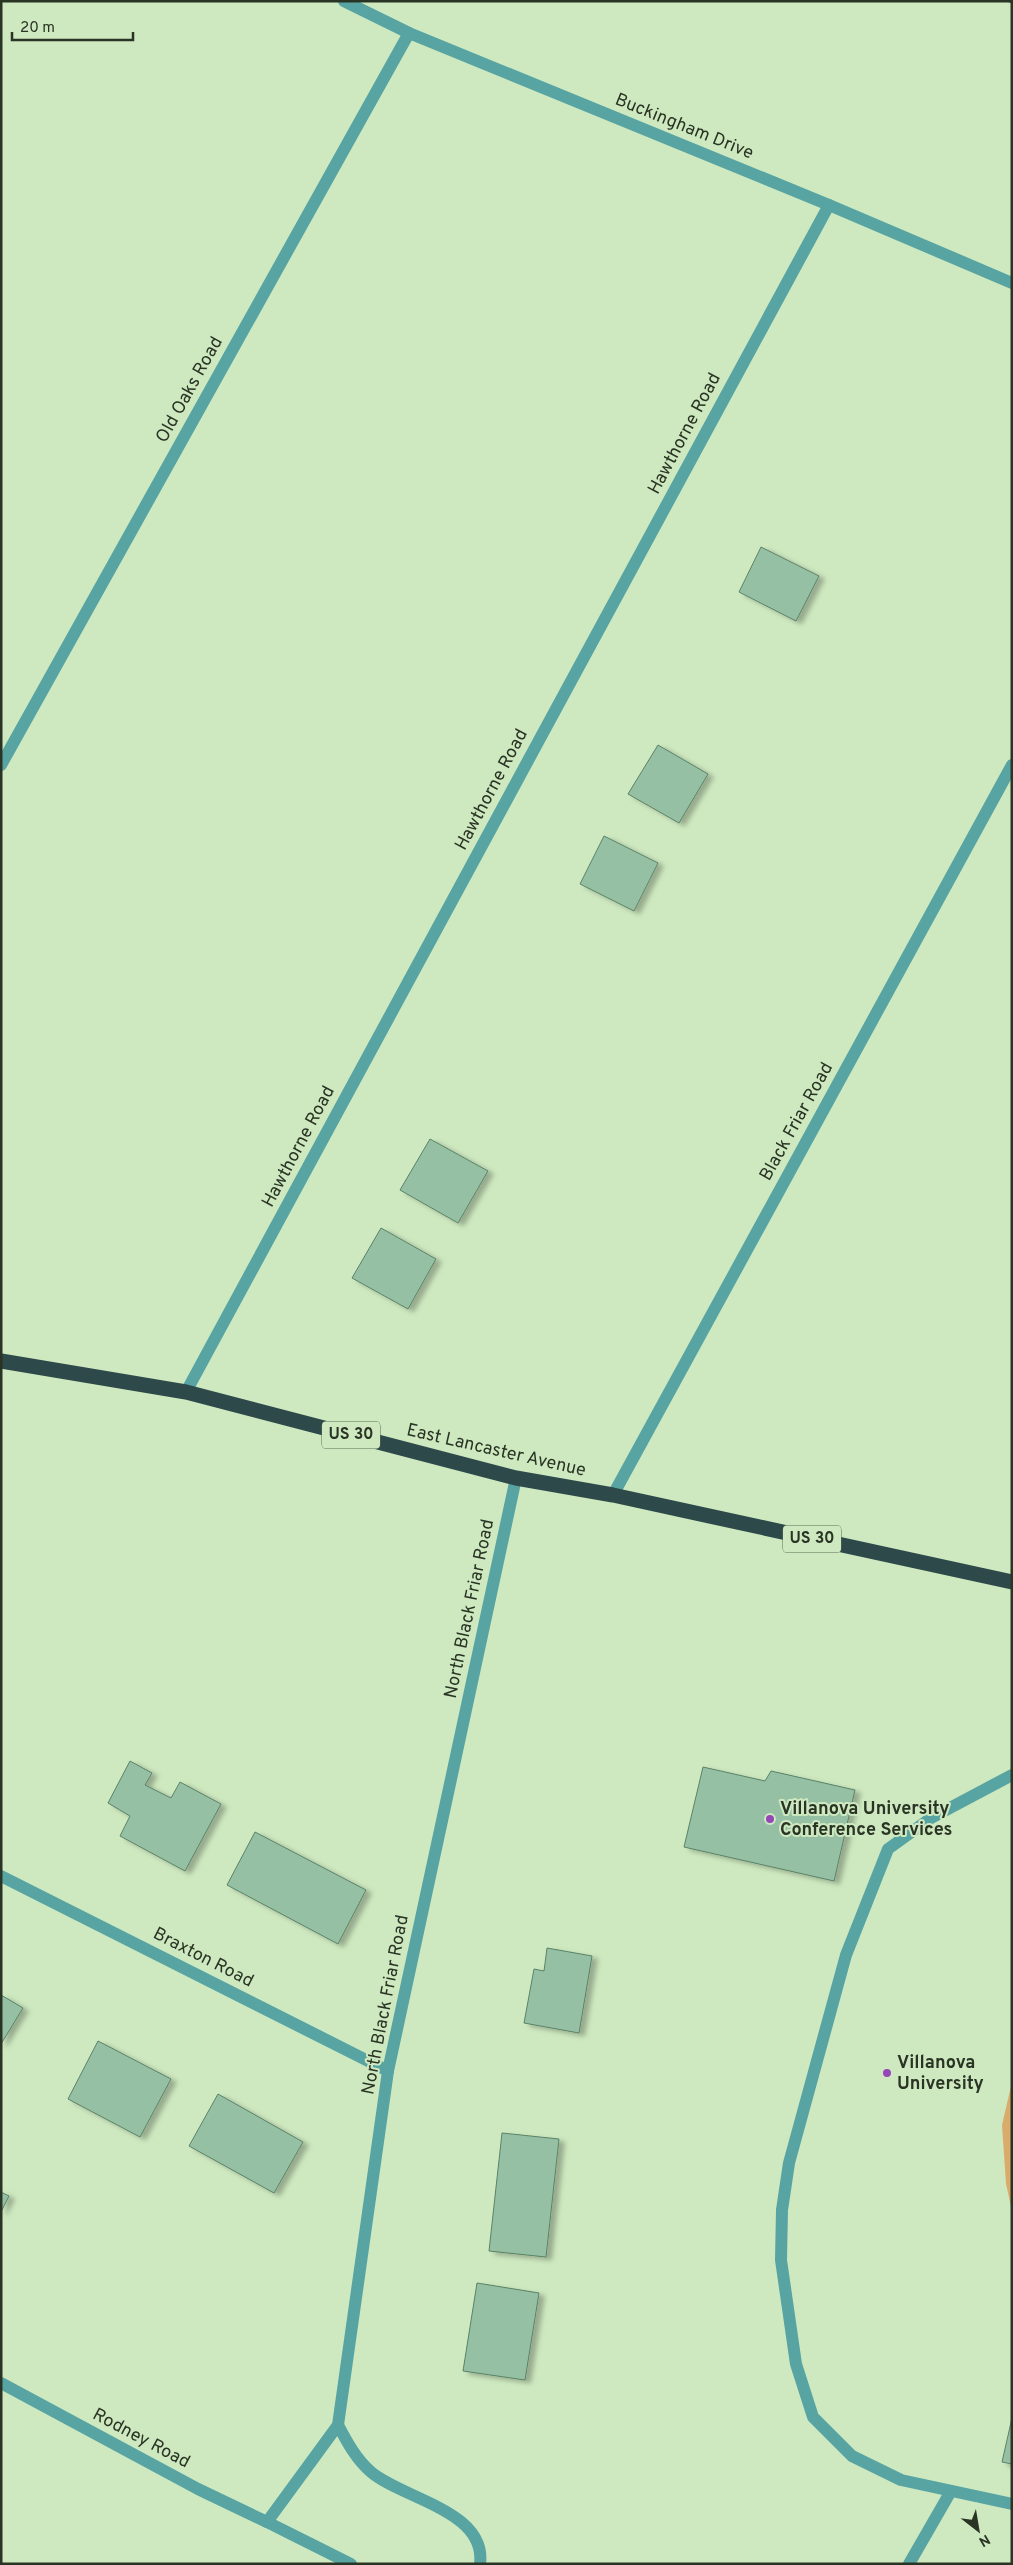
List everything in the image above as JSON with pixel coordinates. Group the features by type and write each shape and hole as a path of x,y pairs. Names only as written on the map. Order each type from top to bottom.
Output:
{"highway":[{"name":"East Lancaster Avenue","path":"1,1361 186,1392 516,1478 614,1496 1012,1582"}],"street":[{"name":"Buckingham Drive","path":"344,1 409,33 829,205 1012,283"},
{"name":"Old Oaks Road","path":"1,765 409,33"},
{"name":"Hawthorne Road","path":"186,1392 829,205"},
{"name":"Black Friar Road","path":"614,1496 1012,765"},
{"name":"North Black Friar Road","path":"267,2522 338,2425 388,2071 516,1478"},
{"path":"1012,1775 931,1818 888,1849 846,1955 789,2163 782,2210 781,2260 796,2364 813,2417 852,2456 901,2480 1012,2504"},
{"name":"Braxton Road","path":"1,1876 388,2071"},
{"name":"Rodney Road","path":"1,2383 198,2489 351,2564"},
{"path":"338,2425 352,2451 371,2472 396,2488 465,2523 474,2534 480,2547 482,2563"},
{"path":"909,2564 950,2491"}],"shaded area":[{"path":"1012,2082 1012,2211 1006,2184 1002,2125"}],"building":[{"path":"761,547 819,576 796,621 739,592"},
{"path":"658,745 708,774 679,823 628,794"},
{"path":"604,836 658,863 634,911 580,884"},
{"path":"430,1139 488,1171 458,1223 400,1190"},
{"path":"381,1228 436,1259 408,1309 352,1278"},
{"path":"130,1761 152,1773 145,1785 171,1798 180,1782 221,1804 185,1871 120,1836 130,1816 108,1803"},
{"name":"Villanova University Conference Services","path":"703,1767 765,1781 771,1771 855,1790 834,1881 684,1847"},
{"path":"255,1832 366,1890 338,1944 227,1885"},
{"path":"547,1948 592,1956 579,2033 524,2023 534,1969 544,1971"},
{"path":"1,1995 23,2008 1,2044"},
{"path":"98,2041 171,2079 140,2137 68,2099"},
{"path":"218,2094 303,2142 274,2193 189,2146"},
{"path":"502,2133 559,2139 546,2257 489,2251"},
{"path":"1,2192 9,2196 1,2212"},
{"path":"477,2283 539,2293 525,2380 463,2371"},
{"path":"1012,2418 1012,2464 1002,2462"}],"tram line":[{"path":"1007,1 1012,3"}],"place":[{"name":"Villanova University Conference Services","path":"770,1819"},
{"name":"Villanova University","path":"887,2073"}]}
